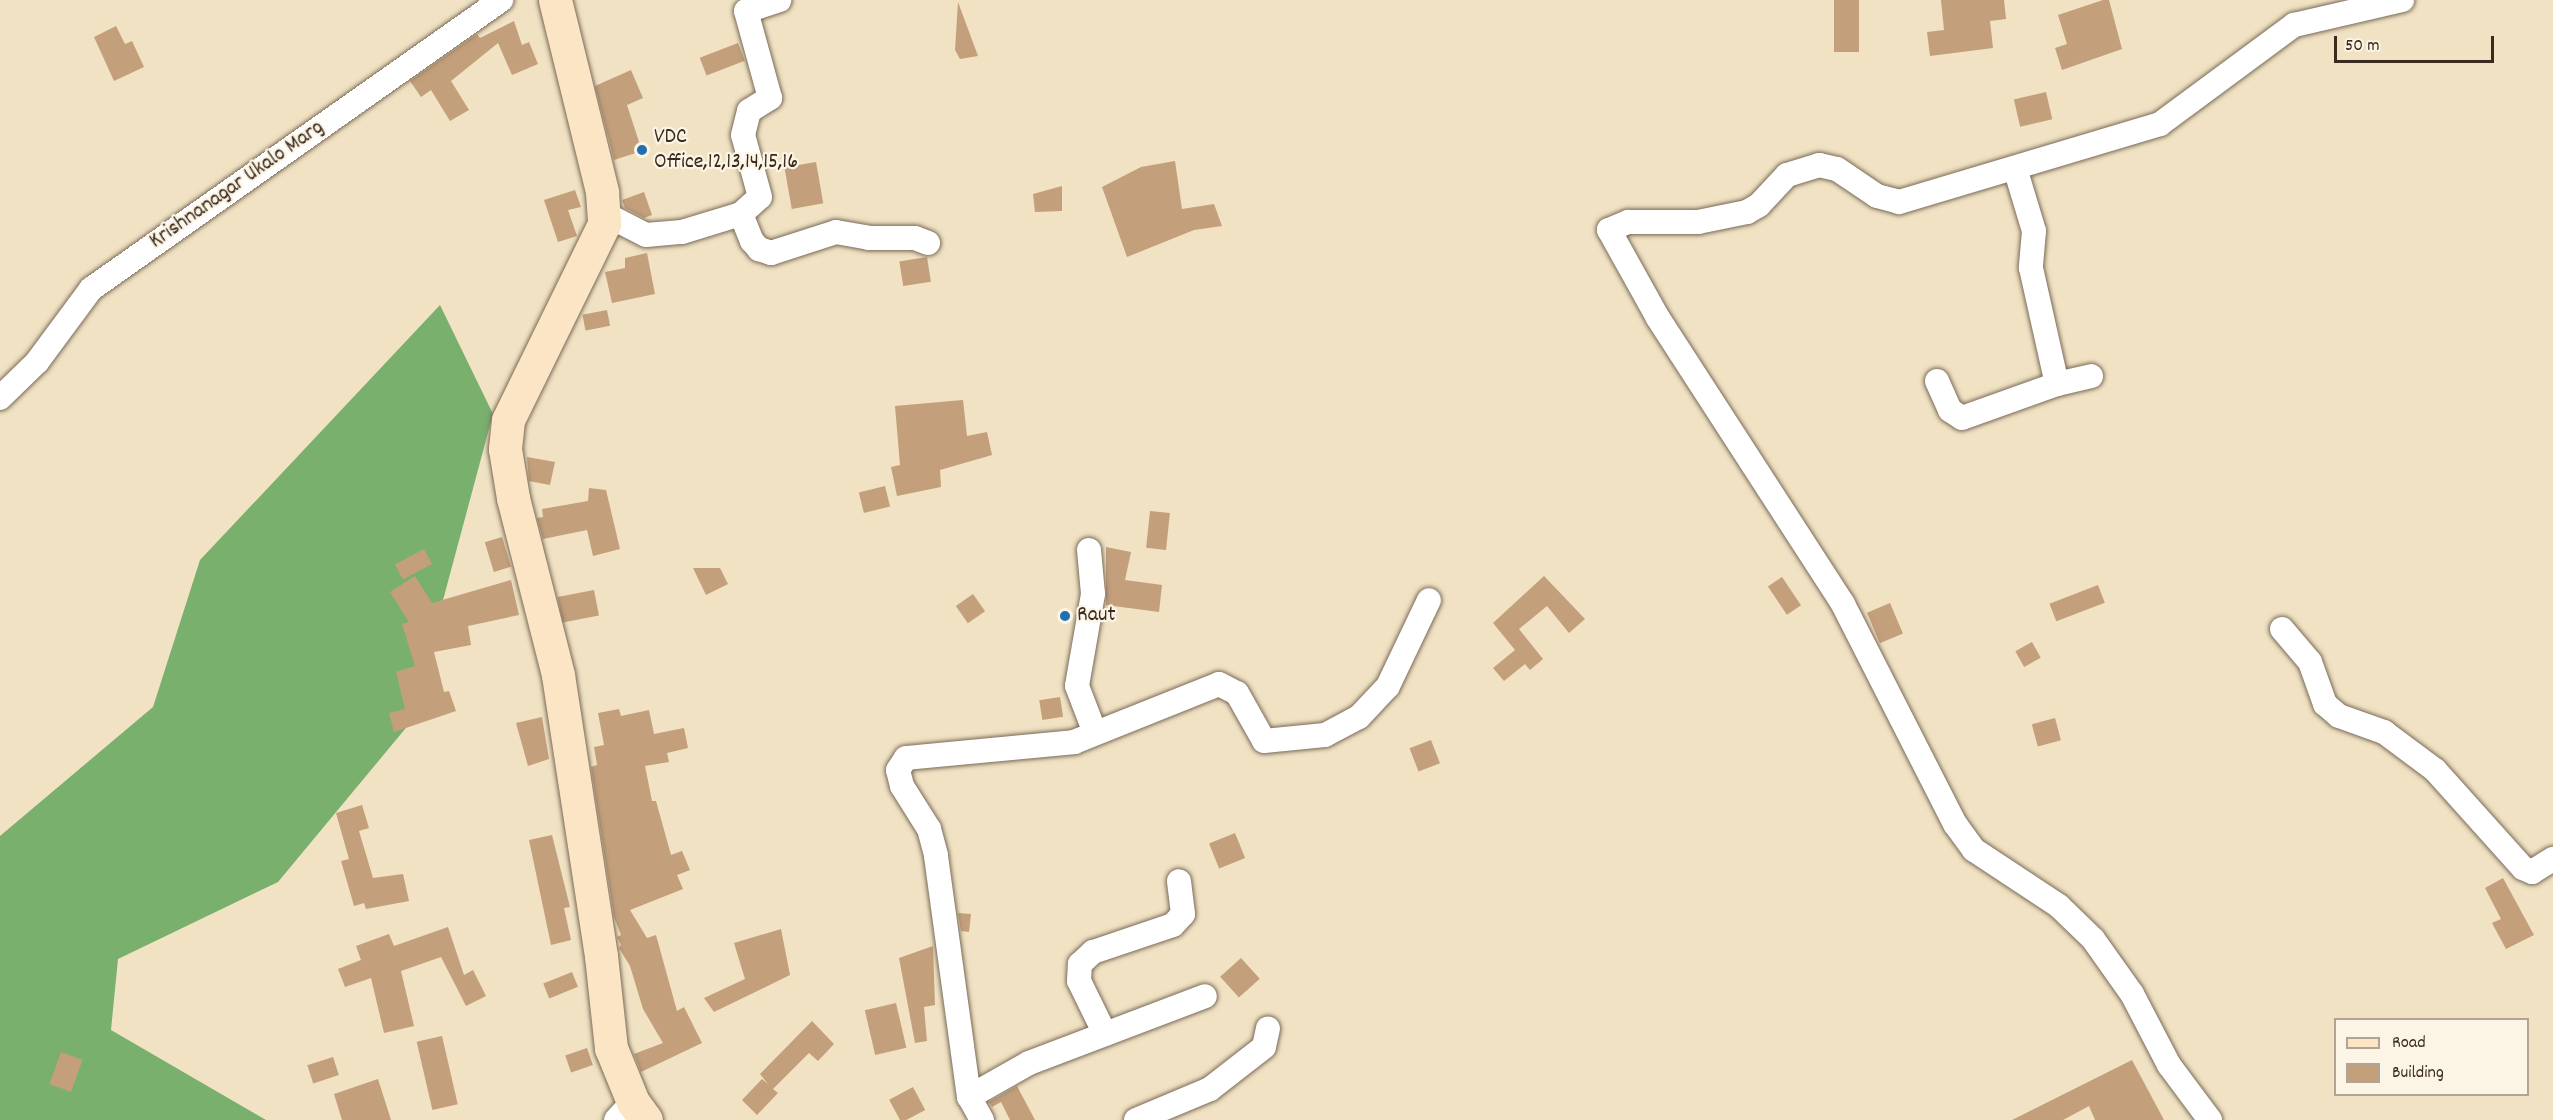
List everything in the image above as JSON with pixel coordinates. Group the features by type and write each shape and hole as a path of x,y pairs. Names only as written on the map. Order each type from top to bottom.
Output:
{"main road":[{"path":"555,0 602,192 604,224 593,251 508,420 505,449 513,498 558,675 601,956 611,1048 632,1114"}],"street":[{"name":"Krishnanagar Ukalo Marg","path":"0,398 37,362 91,289 501,0"},
{"path":"603,213 646,235 682,232 741,214 760,197 743,135 749,111 770,98 746,11 779,0"},
{"path":"2210,1120 2169,1065 2132,994 2093,939 2059,906 1980,856 1955,824 1843,604 1658,318 1609,230 1628,222 1698,222 1747,212 1759,205 1787,175 1804,166 1819,165 1837,169 1860,188 1899,202 2160,124 2294,25 2402,0"},
{"path":"2015,168 2034,231 2031,268 2057,384"},
{"path":"741,214 752,240 759,249 771,253 836,232 869,238 915,238 928,243"},
{"path":"1937,381 1950,410 1962,418 2057,384 2091,376"},
{"path":"1089,550 1093,594 1077,686 1095,732"},
{"path":"982,1120 969,1097 936,855 929,829 902,786 898,770 906,758 1074,741 1219,684 1237,693 1264,741 1325,735 1359,717 1388,686 1429,600"},
{"path":"2282,629 2310,662 2325,704 2339,716 2384,732 2435,770 2523,868 2532,872 2553,859"},
{"path":"1106,1034 1080,981 1080,964 1093,952 1173,925 1183,914 1179,881"},
{"path":"969,1097 1029,1063 1205,996"},
{"path":"1137,1120 1210,1089 1264,1047 1268,1028"}],"green space":[{"path":"440,305 493,414 410,723 278,882 118,959 111,1030 266,1120 0,1120 0,836 153,707 200,560"}],"building":[{"path":"1834,0 1859,0 1859,52 1834,52"},
{"path":"1941,0 2004,0 2006,19 1990,21 1993,48 1930,56 1927,32 1944,30"},
{"path":"2109,0 2122,49 2062,70 2055,48 2067,44 2058,15"},
{"path":"958,2 978,56 960,59 955,50"},
{"path":"514,21 522,45 529,42 538,64 512,75 498,43 451,81 469,110 450,121 431,90 421,97 410,81 477,34 480,38"},
{"path":"116,26 125,44 132,41 144,67 114,81 94,37"},
{"path":"738,43 745,61 707,75 700,58"},
{"path":"631,70 643,98 627,105 642,151 614,160 595,86"},
{"path":"2046,92 2052,119 2020,127 2014,99"},
{"path":"1175,161 1182,209 1214,204 1222,226 1194,230 1127,257 1102,187 1141,167"},
{"path":"816,162 823,203 792,209 784,168"},
{"path":"1062,186 1062,211 1035,212 1033,194"},
{"path":"575,190 581,207 568,210 577,236 558,242 544,200"},
{"path":"644,192 652,215 644,218 625,208 622,200"},
{"path":"647,253 655,294 612,303 605,272 625,268 625,258"},
{"path":"927,257 931,282 903,286 899,261"},
{"path":"607,310 610,326 586,330 582,315"},
{"path":"963,400 967,436 987,432 992,455 940,470 941,487 897,496 891,467 900,465 895,406"},
{"path":"527,457 555,462 550,485 529,481"},
{"path":"885,486 890,506 864,513 859,493"},
{"path":"589,488 606,490 620,549 593,556 587,530 543,539 537,518 543,517 542,509 588,501"},
{"path":"1150,511 1170,513 1166,550 1146,548"},
{"path":"502,537 511,567 494,572 485,542"},
{"path":"1106,547 1131,552 1125,580 1162,585 1159,612 1106,605"},
{"path":"424,549 432,564 403,580 395,564"},
{"path":"693,568 720,568 728,584 706,595"},
{"path":"415,576 432,603 511,580 519,615 468,626 471,645 434,652 444,692 449,691 456,711 394,732 389,713 405,709 396,672 415,666 402,624 409,622 390,592"},
{"path":"1544,576 1585,619 1569,633 1547,606 1519,629 1543,659 1530,670 1525,664 1504,681 1493,668 1515,650 1493,623"},
{"path":"1782,577 1801,605 1787,615 1768,587"},
{"path":"2098,585 2105,603 2056,621 2049,604"},
{"path":"594,590 599,616 563,623 558,597"},
{"path":"973,594 985,611 968,623 956,606"},
{"path":"1890,603 1903,633 1880,643 1867,613"},
{"path":"2032,642 2041,658 2024,667 2015,651"},
{"path":"1060,697 1063,717 1042,720 1039,700"},
{"path":"619,709 621,716 649,710 654,734 684,728 688,748 667,753 669,762 645,766 652,801 656,801 671,855 682,851 690,870 677,875 683,889 630,910 647,938 656,935 677,1011 684,1007 702,1043 641,1072 634,1054 663,1043 643,1009 630,966 619,948 621,945 617,937 621,935 614,917 591,767 597,765 594,747 604,745 598,713"},
{"path":"542,717 549,759 528,766 516,723"},
{"path":"2055,718 2061,740 2038,746 2032,724"},
{"path":"1431,740 1440,763 1418,772 1410,748"},
{"path":"362,805 369,828 359,831 373,878 403,874 409,901 366,909 364,903 354,906 341,861 349,859 336,813"},
{"path":"1235,833 1245,858 1219,869 1209,843"},
{"path":"552,835 570,907 564,908 571,940 551,945 529,840"},
{"path":"2503,878 2534,935 2506,949 2492,923 2501,919 2485,888"},
{"path":"958,913 971,914 969,932 961,931"},
{"path":"448,927 464,975 473,970 486,996 466,1006 441,957 401,971 414,1026 384,1033 371,978 345,987 338,969 361,960 356,946 389,934 394,946"},
{"path":"781,929 790,975 714,1012 704,998 745,979 734,943"},
{"path":"933,946 935,1005 924,1007 927,1041 915,1043 899,958"},
{"path":"1241,958 1260,979 1239,998 1220,977"},
{"path":"572,972 578,987 549,998 543,984"},
{"path":"896,1003 906,1048 875,1055 865,1010"},
{"path":"812,1021 834,1044 818,1061 809,1053 773,1089 778,1093 757,1115 742,1100 762,1079 768,1084 760,1074"},
{"path":"442,1036 458,1104 432,1110 417,1042"},
{"path":"587,1048 593,1065 571,1073 565,1055"},
{"path":"61,1052 83,1060 71,1092 49,1084"},
{"path":"333,1057 339,1075 313,1083 307,1065"},
{"path":"2132,1060 2164,1120 2095,1120 2089,1106 2063,1120 2012,1120"},
{"path":"378,1079 391,1120 342,1120 334,1094"},
{"path":"1017,1086 1035,1120 1010,1120 1001,1102 992,1107 989,1102"},
{"path":"913,1087 925,1110 906,1120 900,1120 889,1100"}],"place":[{"name":"VDC Office,12,13,14,15,16","path":"642,150"},
{"name":"Raut","path":"1065,616"}]}
